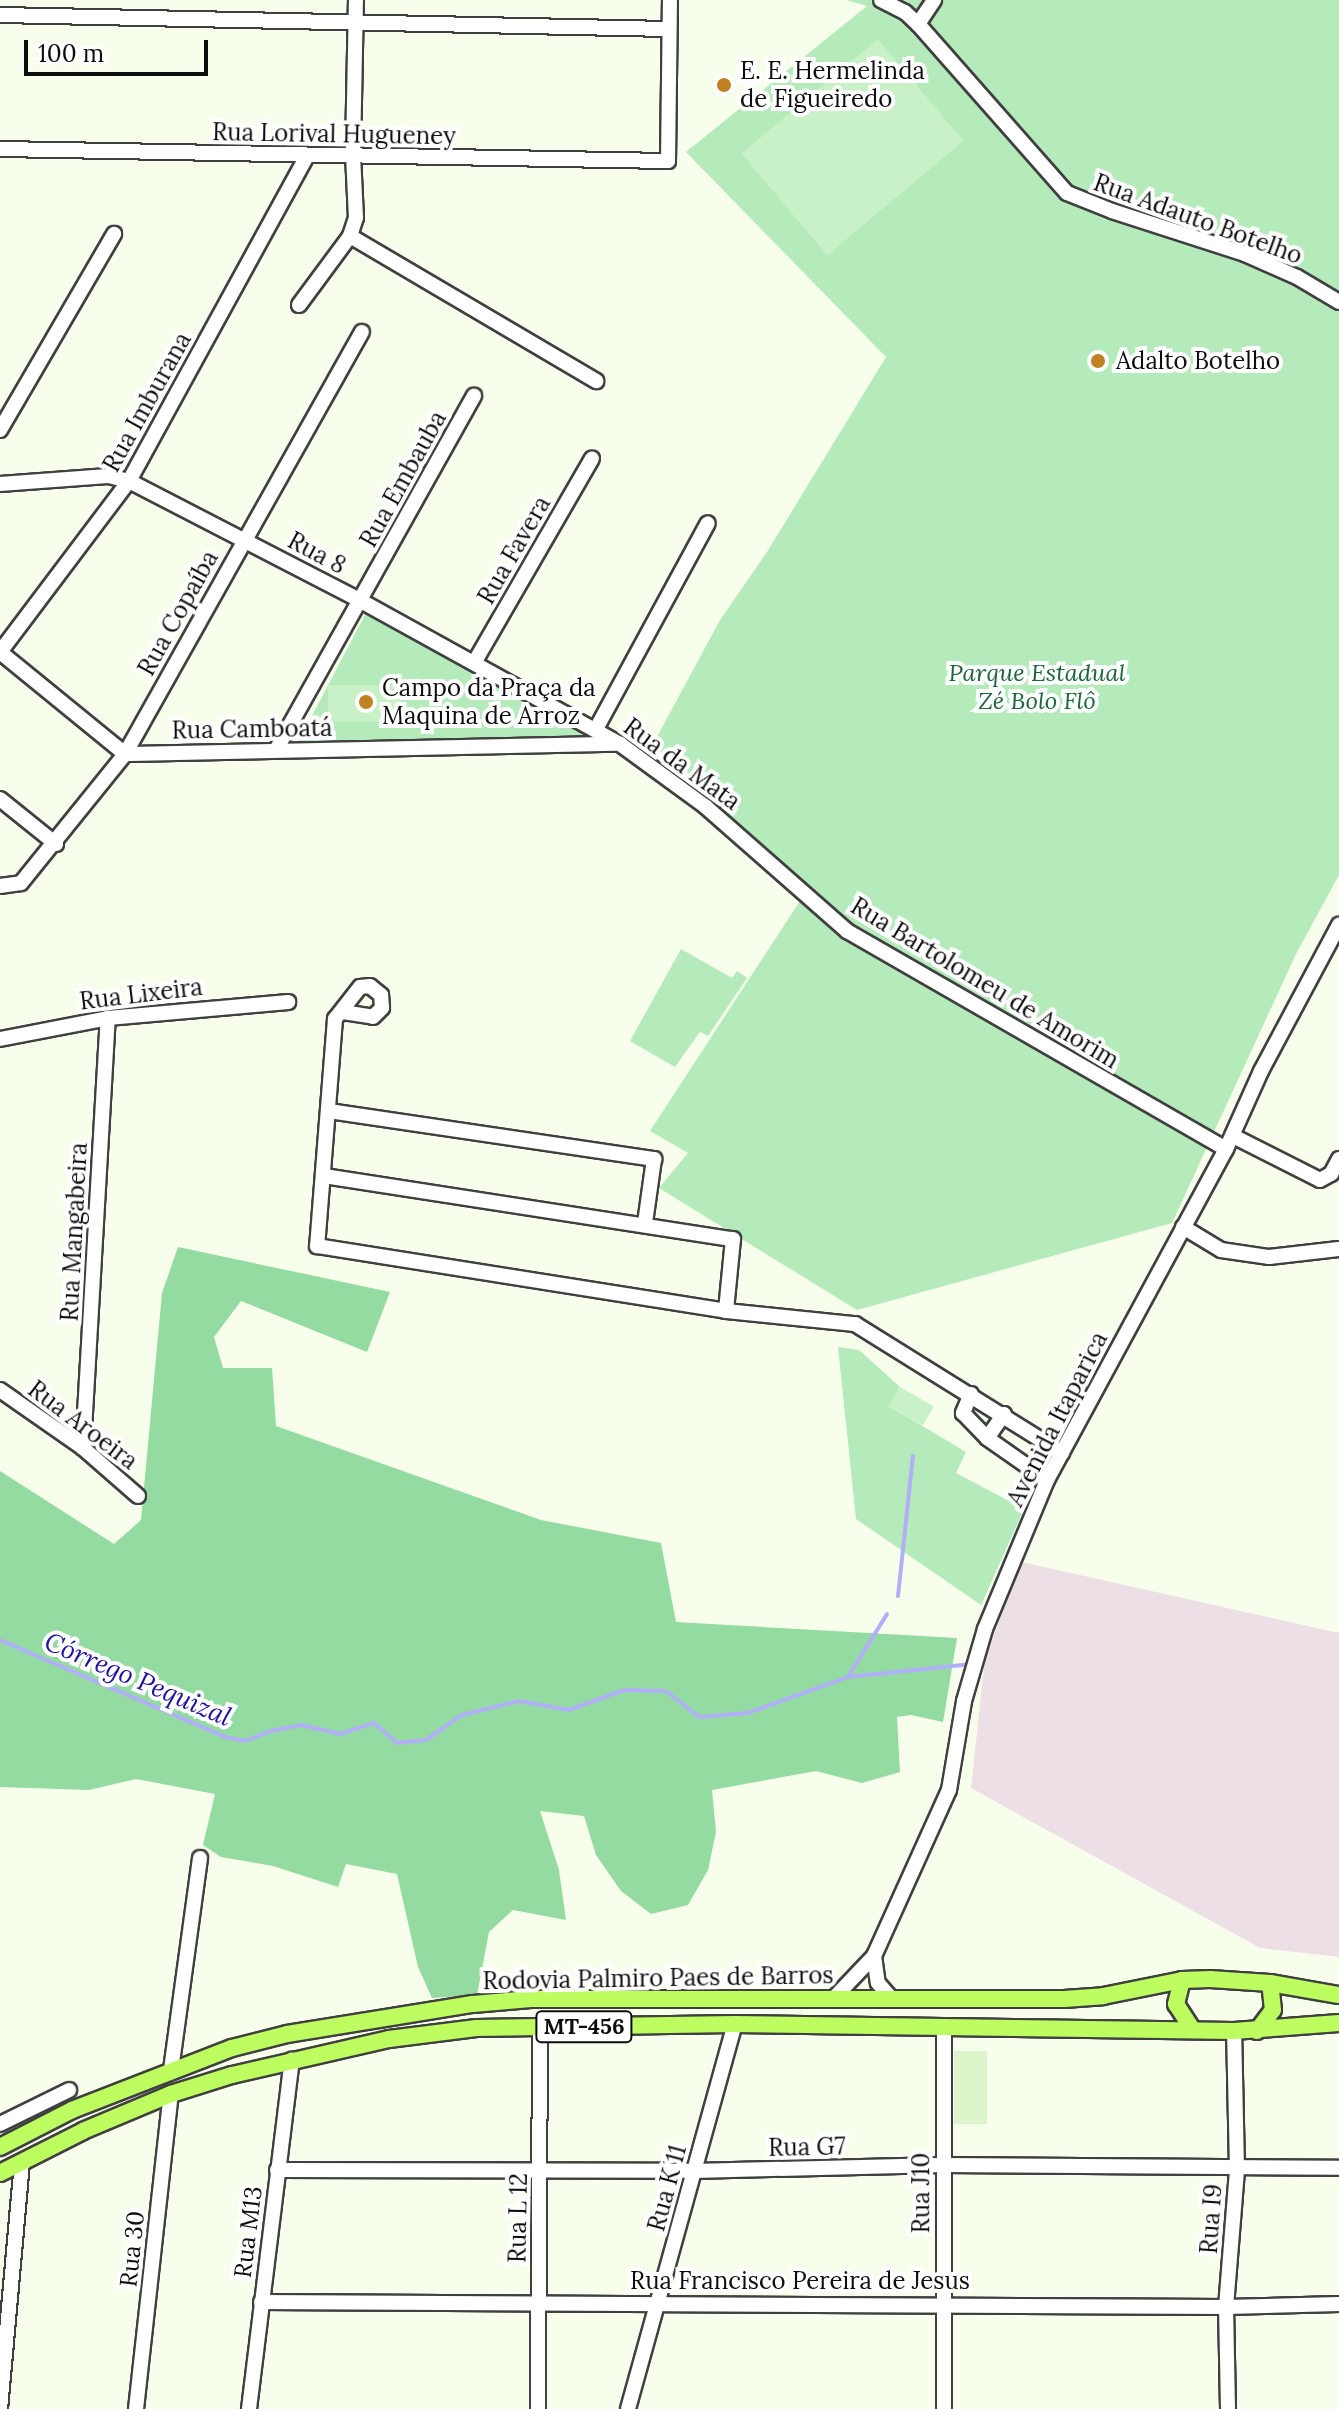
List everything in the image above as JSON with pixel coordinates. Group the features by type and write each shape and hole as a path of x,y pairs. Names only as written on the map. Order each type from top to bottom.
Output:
{"main road":[{"name":"Rodovia Palmiro Paes de Barros","path":"0,2147 72,2110 171,2070 287,2034 473,2004 531,1999 1064,1999 1103,1996 1182,1980 1270,1983 1339,1995"},
{"path":"1182,1980 1176,2004 1193,2030"},
{"path":"1257,2031 1273,2010 1270,1983"},
{"name":"Rodovia Palmiro Paes de Barros","path":"0,2173 83,2131 171,2094 292,2060 389,2039 476,2028 735,2024 1257,2031 1339,2023"}],"street":[{"path":"299,305 350,236 356,218 353,154 356,0"},
{"path":"0,15 669,29 670,0"},
{"name":"Rua Adauto Botelho","path":"881,0 905,12 918,24 1067,193 1112,211 1245,254 1297,277 1339,302"},
{"path":"918,24 934,0"},
{"name":"Rua Lorival Hugueney","path":"0,149 668,161 669,29"},
{"name":"Rua Imburana","path":"0,652 129,481 307,156"},
{"path":"0,430 114,234"},
{"path":"350,236 596,381"},
{"name":"Rua Copaíba","path":"0,886 21,883 56,844 125,754 362,332"},
{"name":"Rua Embauba","path":"276,750 474,396"},
{"name":"Rua Favera","path":"474,663 592,459"},
{"name":"Rua 8","path":"0,484 108,476 129,481 361,601 596,729"},
{"name":"Rua da Mata","path":"708,523 596,729 738,833"},
{"path":"0,652 125,754"},
{"name":"Rua Camboatá","path":"125,754 620,744"},
{"path":"0,799 56,844"},
{"name":"Rua Bartolomeu de Amorim","path":"738,833 847,931 1229,1143 1320,1180 1331,1174 1339,1159"},
{"name":"Avenida Itaparica","path":"833,1999 874,1956 949,1790 964,1701 985,1629 1047,1480 1229,1143 1261,1071 1339,925"},
{"name":"Rua Lixeira","path":"0,1039 108,1018 288,1002"},
{"path":"343,1012 334,1023 317,1246 726,1311 855,1324 1004,1414 1062,1453"},
{"name":"Rua Mangabeira","path":"83,1448 108,1018"},
{"path":"329,1111 654,1159 645,1223"},
{"path":"324,1176 645,1223 733,1239 726,1311"},
{"path":"1183,1227 1221,1250 1269,1257 1339,1249"},
{"name":"Rua Aroeira","path":"0,1390 83,1448 138,1496"},
{"path":"971,1394 963,1413 987,1438 1047,1480"},
{"path":"987,1438 1004,1414"},
{"path":"171,2070 200,1858"},
{"path":"874,1956 878,1983 892,1999"},
{"name":"Rua K 11","path":"628,2409 735,2024"},
{"name":"Rua J10","path":"944,2026 944,2409"},
{"name":"Rua L 12","path":"538,2409 540,2027"},
{"name":"Rua I9","path":"1228,2409 1226,2307 1237,2170 1234,2031"},
{"name":"Rua M13","path":"249,2409 292,2060"},
{"path":"0,2124 69,2090"},
{"name":"Rua 30","path":"136,2409 171,2094"},
{"path":"0,2409 22,2162"},
{"name":"Rua G7","path":"277,2170 540,2168 693,2171 943,2165 1237,2170 1339,2168"},
{"name":"Rua Francisco Pereira de Jesus","path":"261,2302 1226,2307 1339,2304"}],"shaded area":[{"path":"1022,1562 1339,1633 1339,1957 1260,1948 971,1788 985,1658"}],"green space":[{"name":"Parque Estadual Zé Bolo Flô","path":"846,0 1339,0 1339,875 1296,954 1172,1223 857,1310 659,1188 688,1153 650,1131 809,887 652,746 720,620 767,552 886,357 686,152 867,6"},
{"path":"878,39 963,141 827,255 742,153"},
{"path":"367,611 599,737 294,750"},
{"name":"Campo da Praça da Maquina de Arroz","path":"328,685 402,685 402,722 328,722"},
{"path":"681,949 732,978 737,971 747,978 708,1036 700,1032 675,1067 630,1041"},
{"path":"178,1247 390,1292 367,1352 241,1301 214,1337 223,1368 272,1368 276,1426 541,1520 661,1543 676,1622 957,1638 943,1722 911,1715 897,1717 900,1772 862,1783 816,1771 712,1790 716,1832 708,1870 688,1905 651,1914 621,1891 596,1855 584,1816 540,1811 559,1870 566,1920 513,1910 489,1932 477,1995 432,1998 418,1967 397,1874 346,1864 338,1887 273,1866 221,1857 203,1845 215,1794 136,1779 89,1790 0,1787 0,1471 114,1544 141,1520 162,1293"},
{"path":"838,1347 859,1350 900,1387 889,1406 966,1452 956,1473 1024,1509 981,1605 856,1519"},
{"path":"900,1387 934,1406 923,1426 889,1406"},
{"path":"954,2051 987,2051 987,2124 954,2124"}],"waterway":[{"name":"Córrego Pequizal","path":"898,1596 913,1456"},
{"name":"Córrego Pequizal","path":"848,1677 887,1614"},
{"name":"Córrego Pequizal","path":"0,1640 225,1737 245,1741 271,1731 301,1725 340,1734 374,1723 397,1743 426,1740 462,1715 519,1701 569,1710 624,1690 666,1691 699,1717 748,1713 848,1677 972,1664"}],"place":[{"name":"E. E. Hermelinda de Figueiredo","path":"724,85"},
{"name":"Adalto Botelho","path":"1098,361"},
{"name":"Campo da Praça da Maquina de Arroz","path":"366,702"}]}
